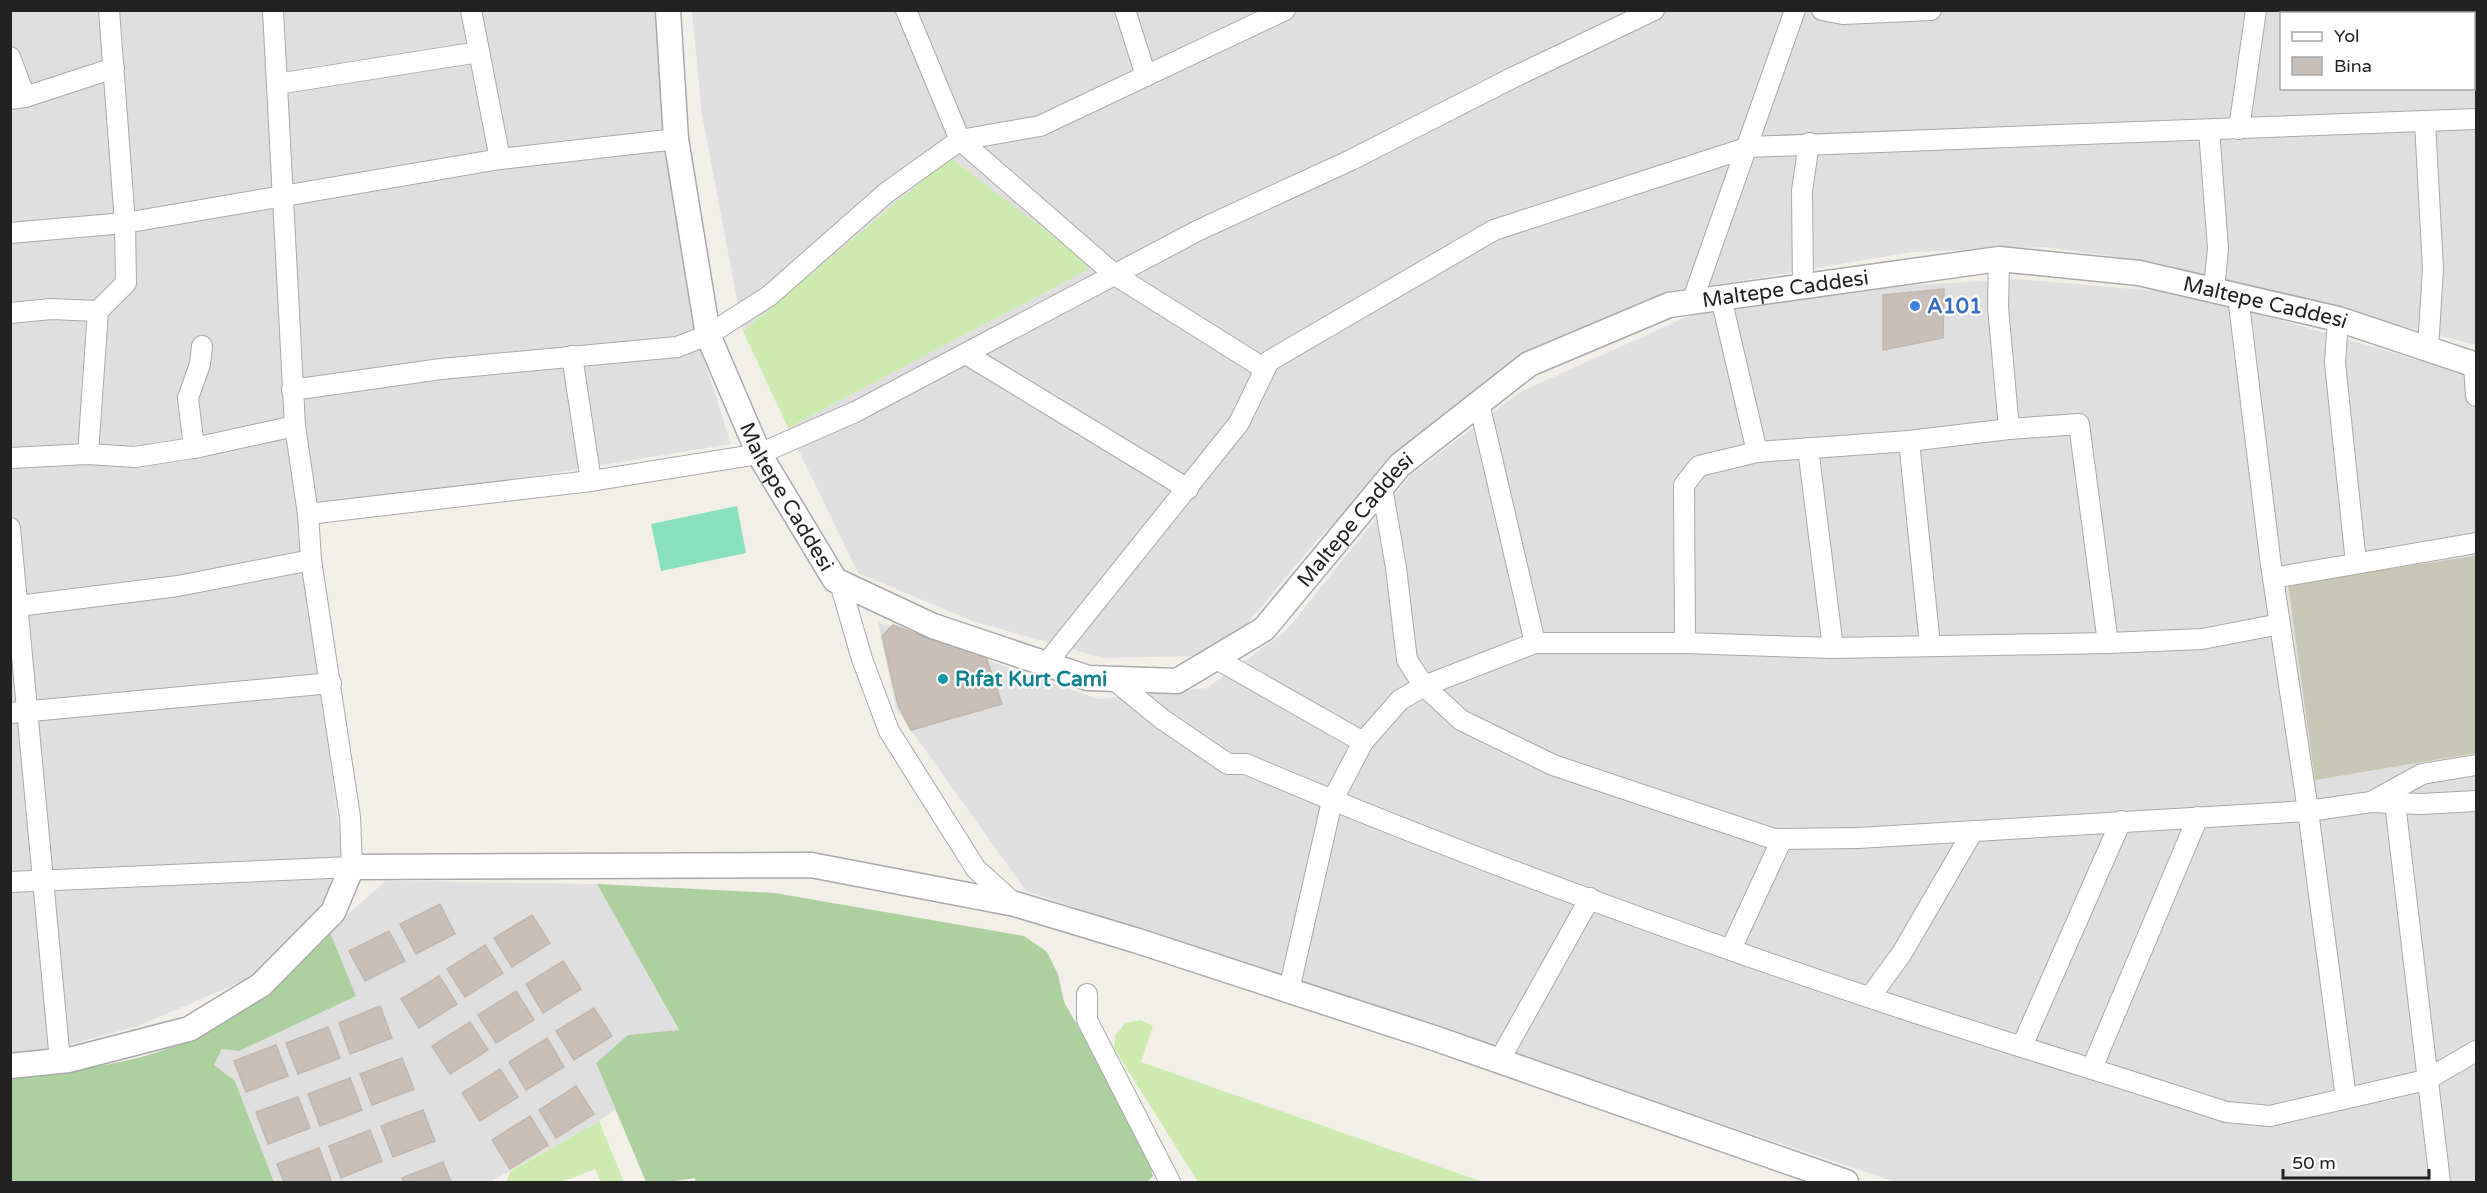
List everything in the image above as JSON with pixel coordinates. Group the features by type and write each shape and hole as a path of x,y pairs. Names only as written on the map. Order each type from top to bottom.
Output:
{"street":[{"path":"88,454 98,311 126,283 125,223 109,10"},
{"path":"10,1066 60,1061 189,1029 261,984 333,912 352,867 350,817 332,683 311,560 308,514 295,426 273,10"},
{"path":"471,10 500,159"},
{"name":"Maltepe Caddesi","path":"668,10 676,139 708,335 759,454 835,580 933,627 1088,678 1177,681 1264,629 1400,465 1529,364 1669,305 1998,259 2139,273 2338,319 2475,364"},
{"path":"906,10 960,140 1115,275 1264,369"},
{"path":"1125,10 1146,76"},
{"path":"292,390 441,369 677,347 708,335 769,296 886,193 960,140 1040,126 1285,10"},
{"path":"308,514 591,481 759,454 855,412 1199,230 1351,160 1512,78 1654,10"},
{"path":"1692,302 1749,147 1795,10"},
{"path":"1821,10 1843,14 1931,10"},
{"path":"2240,129 2256,10"},
{"path":"277,84 479,52"},
{"path":"10,57 18,98 114,68"},
{"path":"1046,664 1239,423 1269,361 1494,230 1749,147 2476,119"},
{"path":"2426,122 2433,269 2428,349"},
{"path":"2209,130 2218,248 2214,290"},
{"path":"10,234 125,223 500,159 676,139"},
{"path":"1803,286 1803,191 1809,143"},
{"path":"1998,259 1998,307 2009,429"},
{"path":"2238,296 2273,578 2308,811 2346,1098"},
{"path":"1721,298 1756,452"},
{"path":"10,313 51,309 98,311"},
{"path":"2338,319 2335,363 2356,563"},
{"path":"194,448 188,398 200,364 202,346"},
{"path":"966,354 1188,489"},
{"path":"572,356 591,481"},
{"path":"2475,364 2476,396"},
{"path":"1479,403 1535,643"},
{"path":"1685,643 1684,485 1699,466 1756,452 1909,441 2009,429 2079,424 2108,643"},
{"path":"11,462 88,454 135,457 194,448 295,426"},
{"path":"1909,441 1930,645"},
{"path":"1808,448 1833,648"},
{"path":"1382,487 1396,568 1407,660 1424,686 1461,720 1553,765 1774,838 1858,838 2308,811 2371,802 2476,801"},
{"path":"10,528 18,712 44,879 60,1061"},
{"path":"2273,578 2476,543"},
{"path":"15,607 178,586 311,560"},
{"path":"840,583 862,659 889,731 976,869 1015,904"},
{"path":"1289,990 1332,801 1363,741 1400,700 1424,686 1535,643 1685,643 1833,648 2108,643 2202,639 2280,624"},
{"path":"1215,658 1363,741"},
{"path":"1113,679 1162,719 1228,764 1246,764 1446,846 1731,949 1870,997 2226,1112 2270,1116 2426,1080 2476,1051"},
{"path":"18,712 332,683"},
{"path":"2371,802 2422,774 2476,765"},
{"path":"2395,803 2426,1080 2440,1182"},
{"path":"2092,1068 2198,817"},
{"path":"2022,1046 2121,821"},
{"path":"1870,997 1902,953 1973,831"},
{"path":"1731,949 1782,839"},
{"path":"10,882 352,867 811,865 1015,904 1138,940 1499,1061 1846,1182"},
{"path":"1499,1061 1590,897"},
{"path":"1087,994 1087,1020 1170,1182"}],"shaded area":[{"path":"10,11 659,11 668,158 692,323 731,444 505,481 298,506 342,853 324,902 248,979 138,1026 46,1051 11,1053"},
{"path":"692,11 2476,11 2476,345 2154,262 2045,247 1912,252 1668,293 1534,349 1440,420 1316,541 1246,625 1195,656 1103,658 975,622 858,573 788,428 1093,267 950,157 743,331 702,115"},
{"path":"2017,279 2190,294 2476,377 2476,1182 1896,1182 1026,891 896,709 878,622 1098,699 1207,688 1285,632 1411,475 1520,392 1691,315 1879,287"},
{"path":"2475,556 2476,753 2315,780 2288,584"},
{"path":"386,881 597,884 679,1031 596,1063 615,1110 490,1182 274,1182 235,1081 214,1066 222,1049 239,1051 329,930"}],"green space":[{"path":"950,157 1093,267 788,428 743,331"},
{"path":"737,506 746,553 661,571 651,524"},
{"path":"597,884 775,893 1024,936 1047,952 1058,974 1064,1002 1144,1144 1153,1176 1147,1182 696,1182 695,1178 669,1182 646,1182 596,1063 628,1035 679,1030"},
{"path":"329,930 356,996 239,1051 222,1049 214,1065 235,1081 274,1182 11,1182 11,1078 115,1063 148,1055 207,1031 260,997 284,977"},
{"path":"1141,1020 1153,1026 1141,1062 1483,1182 1198,1182 1114,1048 1115,1036 1125,1023"},
{"path":"599,1121 624,1182 601,1182 595,1169 561,1182 506,1182 511,1171"}],"building":[{"path":"1944,289 1943,338 1883,350 1883,295"},
{"name":"Rıfat Kurt Cami","path":"893,625 937,642 985,654 1002,704 911,730 898,705 882,636"},
{"path":"440,904 455,934 416,954 400,924"},
{"path":"532,915 550,943 512,967 494,938"},
{"path":"389,931 405,961 365,981 349,951"},
{"path":"485,945 503,973 465,997 447,969"},
{"path":"563,961 581,989 543,1013 526,984"},
{"path":"439,976 457,1004 419,1028 401,999"},
{"path":"516,991 534,1020 496,1043 478,1015"},
{"path":"380,1006 392,1038 350,1054 339,1023"},
{"path":"594,1008 612,1036 574,1060 556,1031"},
{"path":"470,1022 488,1050 450,1074 432,1046"},
{"path":"328,1027 340,1058 298,1074 286,1043"},
{"path":"547,1038 564,1067 526,1090 509,1062"},
{"path":"276,1045 288,1076 246,1092 234,1061"},
{"path":"402,1058 414,1089 372,1105 360,1074"},
{"path":"500,1069 518,1097 480,1121 462,1093"},
{"path":"350,1078 362,1110 320,1126 308,1094"},
{"path":"576,1086 594,1114 556,1138 539,1110"},
{"path":"298,1097 310,1128 268,1144 256,1112"},
{"path":"423,1110 435,1141 393,1157 381,1126"},
{"path":"530,1116 548,1145 510,1169 492,1140"},
{"path":"370,1130 382,1161 341,1178 329,1146"},
{"path":"319,1148 331,1180 284,1182 277,1164"},
{"path":"443,1162 451,1182 403,1182 402,1178"}],"place":[{"name":"A101","path":"1915,306"},
{"name":"Rıfat Kurt Cami","path":"943,679"}]}
